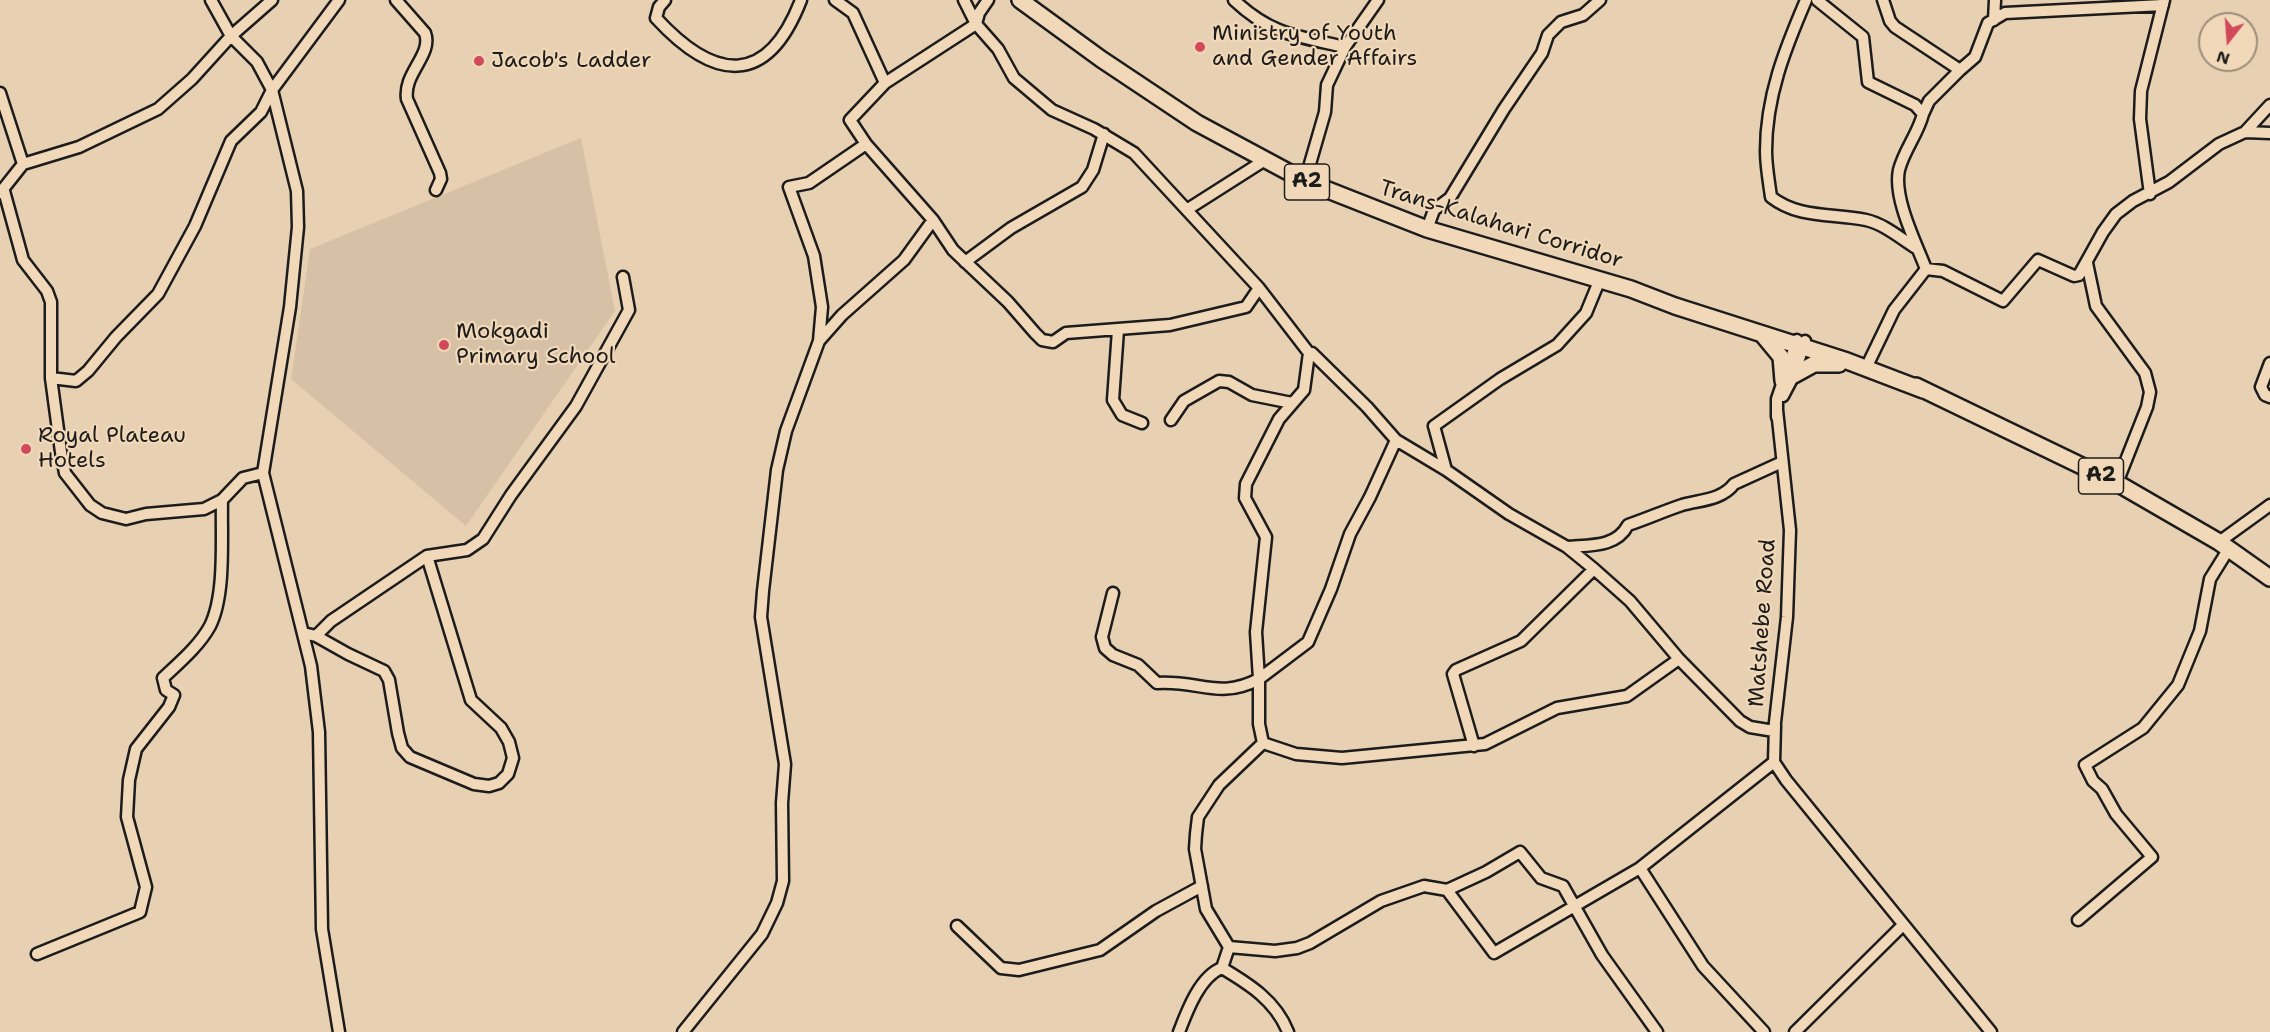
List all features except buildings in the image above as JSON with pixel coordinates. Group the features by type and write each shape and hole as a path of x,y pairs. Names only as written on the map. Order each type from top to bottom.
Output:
{"highway":[{"name":"Trans-Kalahari Corridor","path":"1020,0 1197,123 1305,181 1427,229 1600,279 1761,334 1800,342"},
{"name":"Trans-Kalahari Corridor","path":"1630,289 1676,300 1867,365 1923,390 2117,483 2224,546 2270,578"},
{"path":"1761,334 1781,357 1789,378 1814,364 1828,362 1867,365"}],"street":[{"path":"212,0 231,36 257,62 272,90 297,191 298,227 290,307 262,473 303,633 319,732 322,929 339,1032"},
{"path":"262,473 243,478 222,501 204,509 146,514 126,519 102,513 90,506 65,473 51,378 51,302 47,291 23,260 2,192 23,164 79,147 158,109 192,79 231,36 272,0"},
{"path":"51,378 76,381 88,372 116,338 158,294 195,226 231,141 261,112 272,90 339,0"},
{"path":"396,0 425,33 428,40 426,48 407,81 405,90 440,173 441,179 436,190"},
{"path":"664,0 659,7 657,18 668,30 702,57 718,65 741,67 751,63 782,37 801,0"},
{"path":"835,0 857,19 885,83"},
{"path":"964,0 976,24 998,49 1014,78 1041,103 1104,134 1134,153 1259,288 1309,353 1317,357 1396,440 1446,470 1509,514 1567,547 1630,601 1679,659 1740,721 1750,727 1774,731"},
{"path":"988,0 979,13 976,24 885,83 851,118 850,124 933,220 953,250 1008,302 1042,340 1053,342 1066,333 1170,326 1245,307 1259,288"},
{"path":"1234,0 1269,28 1286,35 1345,47"},
{"path":"1305,181 1325,112 1328,85 1345,47 1378,0"},
{"path":"1427,229 1434,210 1450,198 1542,53 1548,35 1561,22 1583,15 1600,0"},
{"path":"1806,0 1784,51 1772,92 1766,151 1771,197 1781,205 1815,215 1867,220 1916,248"},
{"path":"1817,0 1863,37 1868,82 1915,105 1923,114"},
{"path":"1883,0 1893,25 1960,70"},
{"path":"1994,20 1995,0"},
{"path":"1926,269 1916,248 1898,180 1900,168 1929,101 1975,57 1988,23 2005,13 2163,3 2141,91 2140,118 2150,194"},
{"path":"0,93 23,164"},
{"path":"1926,269 1944,271 2003,301 2038,260 2074,276 2082,272 2103,232 2116,214 2133,201 2150,194 2189,169 2219,144 2245,132 2270,105"},
{"path":"2245,132 2270,133"},
{"path":"965,262 1011,228 1082,187 1093,170 1104,134"},
{"path":"683,1032 762,934 777,903 783,881 782,803 785,764 761,617 762,591 777,470 786,431 819,341 822,307 819,277 806,230 789,187 809,183 866,144"},
{"path":"1188,209 1265,160"},
{"path":"819,341 842,315 904,260 933,220"},
{"path":"2088,263 2096,306 2145,372 2150,392 2147,407 2117,483"},
{"path":"1867,365 1894,310 1926,269"},
{"path":"316,636 331,621 427,556 467,550 483,539 511,495 576,406 628,310 623,277"},
{"path":"1446,470 1434,426 1500,379 1557,345 1586,313 1600,279"},
{"path":"1118,330 1113,400 1122,415 1142,423"},
{"path":"1800,342 1776,410 1780,463 1790,530 1787,617 1774,731 1774,762 1786,780 1991,1032"},
{"path":"1263,743 1259,724 1256,633 1266,537 1245,498 1246,484 1279,419 1305,390 1309,353"},
{"path":"2270,363 2261,387 2265,395 2270,397"},
{"path":"1171,420 1184,401 1219,381 1229,382 1252,395 1292,403"},
{"name":"Matshebe Road","path":"1776,410 1790,530"},
{"path":"1113,594 1102,637 1106,648 1113,655 1138,665 1157,683 1187,683 1229,690 1240,689 1259,679 1308,642 1331,589 1350,534 1396,440"},
{"path":"1567,547 1613,541 1623,535 1628,525 1682,505 1711,499 1730,489 1734,484 1780,463"},
{"path":"37,954 140,912 146,887 127,817 129,780 136,749 169,707 174,695 166,690 163,678 195,646 210,624 218,594 222,501"},
{"path":"2078,920 2151,857 2116,814 2085,765 2143,728 2178,685 2200,631 2210,579 2224,546 2270,505"},
{"path":"303,633 316,636 384,671 389,680 402,748 410,757 474,784 489,786 499,783 508,774 513,758 509,742 501,729 471,700 427,556"},
{"path":"1474,746 1453,674 1456,670 1521,640 1594,569"},
{"path":"1263,743 1296,754 1342,758 1363,758 1405,750 1474,746 1508,734 1557,708 1628,696 1679,659"},
{"path":"1179,1032 1186,1014 1212,972 1222,968 1229,947 1206,909 1195,849 1198,817 1219,785 1263,743"},
{"path":"1447,890 1494,953 1640,868 1774,762"},
{"path":"1229,947 1275,951 1297,948 1310,943 1381,901 1424,886 1447,890 1486,872 1520,852 1541,878 1563,886 1573,908 1602,955 1657,1032"},
{"path":"1640,868 1703,966 1764,1032"},
{"path":"957,926 1000,968 1019,970 1100,950 1156,911 1202,886"},
{"path":"1795,1032 1903,925"},
{"path":"1222,968 1268,999 1283,1020 1288,1032"}],"shaded area":[{"name":"Mokgadi Primary School","path":"581,138 615,311 466,526 291,379 310,249"}],"place":[{"name":"Ministry of Youth and Gender Affairs","path":"1200,47"},
{"name":"Jacob's Ladder","path":"479,61"},
{"name":"Mokgadi Primary School","path":"444,345"},
{"name":"Royal Plateau Hotels","path":"26,449"}]}
